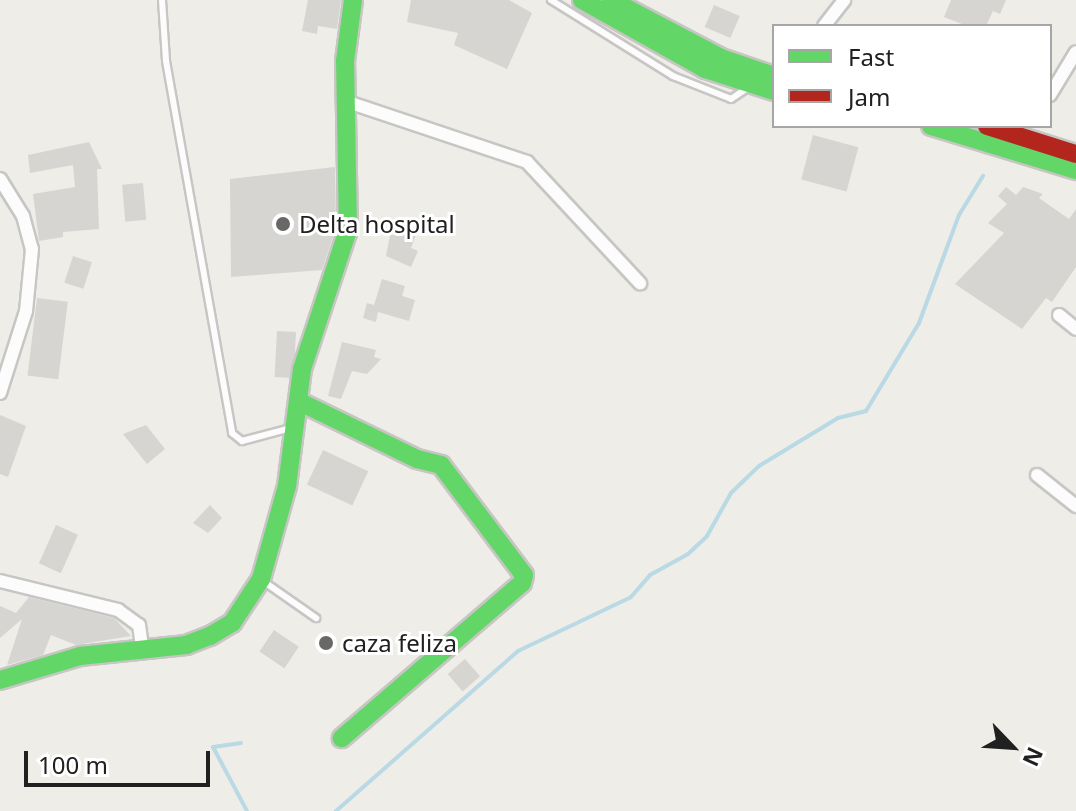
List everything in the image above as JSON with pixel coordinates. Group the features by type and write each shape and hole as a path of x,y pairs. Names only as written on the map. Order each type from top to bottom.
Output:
{"main road":[{"path":"0,680 80,656 142,647 186,645 210,636 232,623 261,579 277,536 302,369 348,230 345,101 353,0"},
{"path":"582,0 691,62 751,86 772,91"},
{"path":"611,0 721,58 772,75"},
{"path":"938,128 1076,170"},
{"path":"1002,128 1032,132 1076,154"},
{"path":"298,401 417,459 441,465 524,575 522,583 342,738"}],"street":[{"path":"826,24 844,0"},
{"path":"1052,92 1076,52"},
{"path":"345,101 527,162 640,283"},
{"path":"0,179 23,216 32,249 26,311 0,393"},
{"path":"1059,315 1076,329"},
{"path":"1037,475 1076,506"},
{"path":"0,581 118,610 139,625 142,647"}],"lane":[{"path":"162,0 166,61 232,433 242,441 295,427"},
{"path":"551,0 673,76 731,99 751,86"},
{"path":"261,579 316,618"}],"building":[{"path":"308,0 341,0 337,29 318,26 317,34 302,31"},
{"path":"411,0 509,0 532,13 507,69 454,45 458,33 407,22"},
{"path":"951,0 1006,0 1000,14 993,11 987,24 962,24 944,17"},
{"path":"714,5 740,16 730,38 705,27"},
{"path":"813,135 858,147 846,192 801,179"},
{"path":"89,142 102,169 97,169 99,229 63,232 63,237 39,241 33,194 75,187 73,165 30,173 28,155"},
{"name":"Delta hospital","path":"335,167 336,228 322,270 231,277 230,179"},
{"path":"143,183 146,220 125,222 122,185"},
{"path":"1006,187 1016,195 1023,187 1043,194 1039,198 1069,219 1076,209 1076,267 1052,302 1046,298 1022,329 955,284 1004,233 988,223 1007,204 998,196"},
{"path":"392,225 416,235 411,248 418,251 411,267 386,256"},
{"path":"73,256 92,262 83,289 64,283"},
{"path":"382,279 405,286 402,296 415,300 409,321 378,312 376,322 363,318 367,303 374,305"},
{"path":"37,298 68,302 58,379 27,375"},
{"path":"277,331 296,332 294,378 275,377"},
{"path":"342,342 376,350 374,357 381,359 367,374 352,371 341,399 328,396"},
{"path":"0,415 26,426 8,477 0,474"},
{"path":"146,425 165,449 147,464 123,434"},
{"path":"323,450 368,471 352,506 307,484"},
{"path":"210,505 222,518 208,533 193,523"},
{"path":"56,525 78,535 61,573 39,563"},
{"path":"29,597 114,618 131,636 76,645 51,635 43,655 7,665 22,619 0,638 0,606 16,613"},
{"path":"274,630 299,647 284,668 259,652"},
{"path":"465,659 480,676 463,691 448,674"}],"waterway":[{"path":"336,811 518,651 631,597 650,575 688,554 707,536 731,493 759,466 838,418 866,411 919,323 959,215 983,176"},
{"path":"241,743 213,747 247,811"}],"traffic: fast":[{"path":"0,680 80,656 186,645 210,636 232,623 261,579 287,486 302,369 348,230 345,61 353,0"},
{"path":"582,0 705,69 772,90"},
{"path":"611,0 721,58 772,75"},
{"path":"938,128 1076,170"},
{"path":"298,401 417,459 441,465 524,575 522,583 342,738"}],"traffic: jam":[{"path":"993,128 1076,154"}],"place":[{"name":"Delta hospital","path":"283,224"},
{"name":"caza feliza","path":"326,643"}]}
